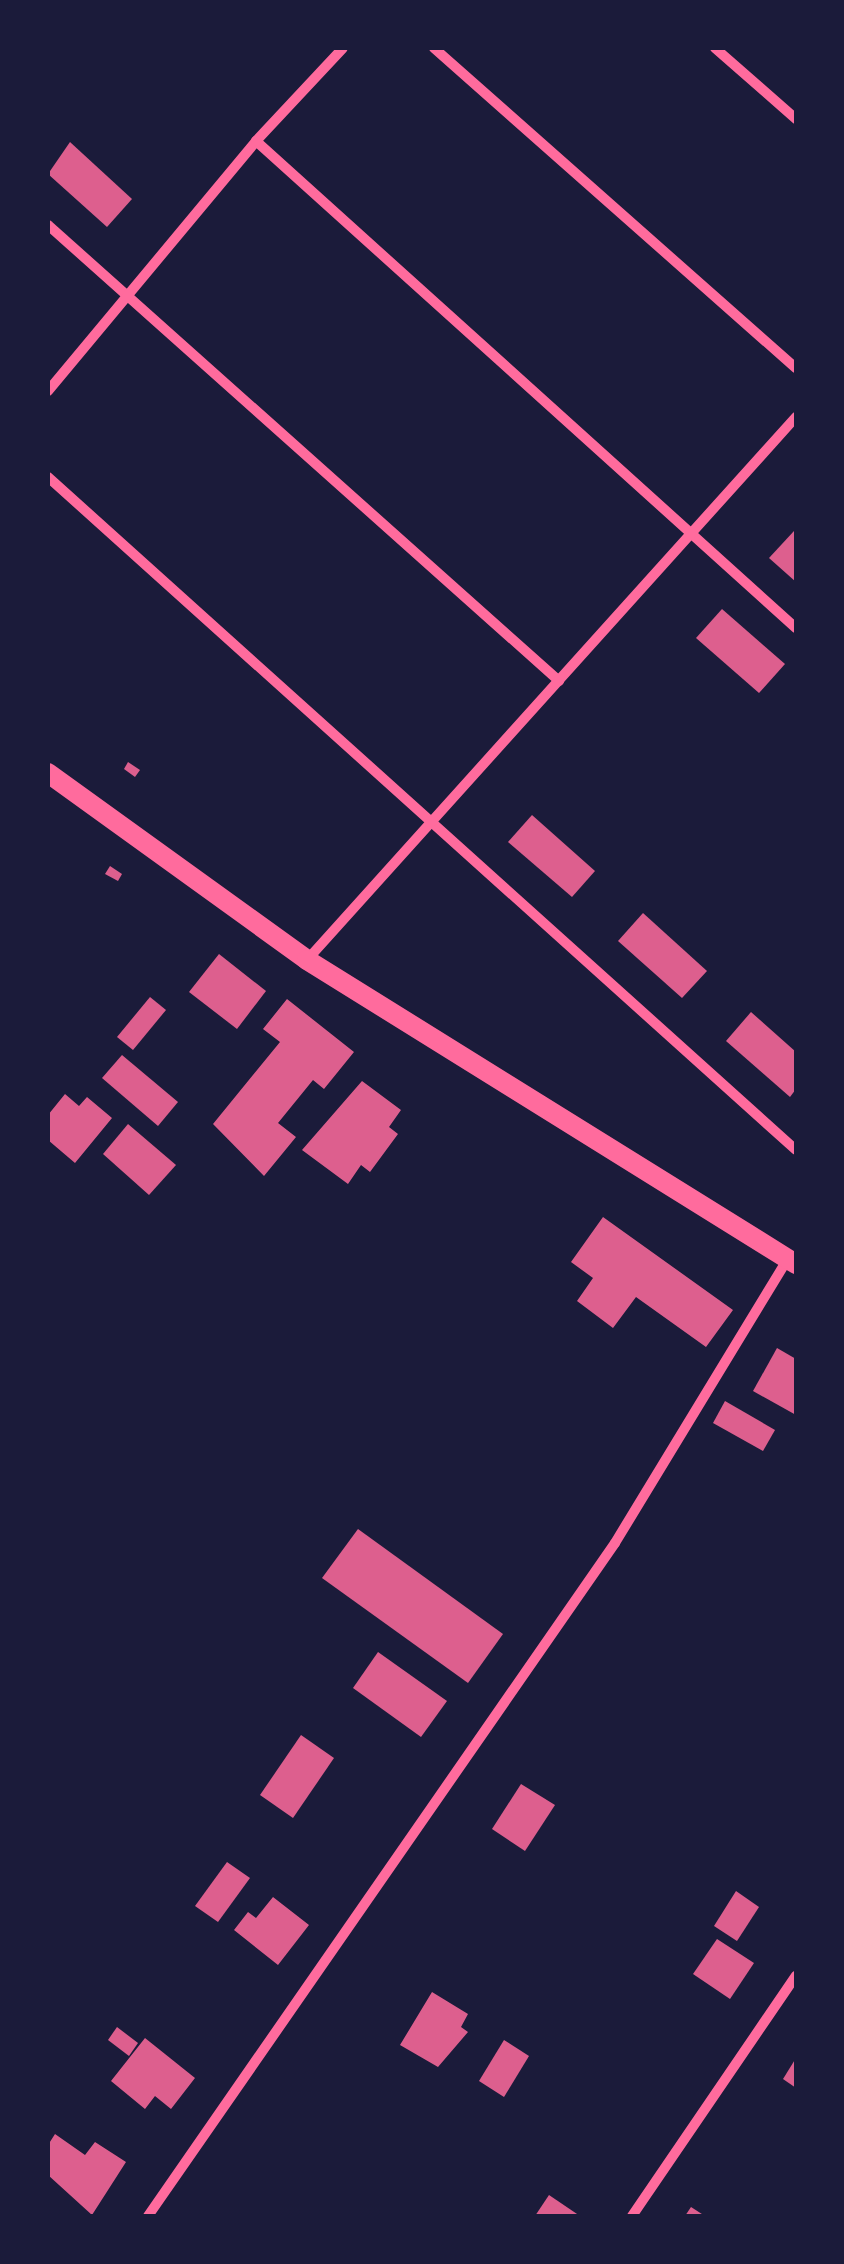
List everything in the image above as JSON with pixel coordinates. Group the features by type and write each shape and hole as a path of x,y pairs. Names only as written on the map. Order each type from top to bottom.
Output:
{"main road":[{"path":"48,773 307,960 792,1262"}],"street":[{"path":"48,392 256,141 344,48"},
{"path":"434,48 796,368"},
{"path":"715,48 796,119"},
{"path":"256,141 796,628"},
{"path":"48,226 558,682"},
{"path":"307,960 796,417"},
{"path":"48,478 796,1150"},
{"path":"148,2216 615,1543 792,1262"},
{"path":"632,2216 796,1976"}],"building":[{"path":"70,142 132,199 107,227 48,174"},
{"path":"796,533 796,582 769,558"},
{"path":"722,609 785,664 759,693 696,638"},
{"path":"128,762 140,770 135,777 124,769"},
{"path":"532,815 595,871 572,897 508,842"},
{"path":"110,866 122,874 118,881 105,874"},
{"path":"643,913 707,971 682,998 618,941"},
{"path":"219,954 266,991 237,1029 189,992"},
{"path":"150,997 166,1010 133,1050 117,1037"},
{"path":"287,999 354,1052 324,1089 313,1080 278,1123 296,1137 264,1176 213,1124 280,1042 263,1029"},
{"path":"751,1012 796,1052 796,1089 790,1097 726,1041"},
{"path":"122,1055 178,1102 158,1126 102,1078"},
{"path":"362,1081 401,1110 389,1127 398,1134 370,1172 361,1165 348,1184 302,1150"},
{"path":"65,1094 79,1106 87,1097 112,1118 75,1163 48,1140 48,1115"},
{"path":"128,1124 176,1165 149,1195 103,1154"},
{"path":"603,1217 733,1310 706,1347 636,1297 613,1328 577,1301 593,1278 571,1262"},
{"path":"777,1348 796,1359 796,1415 753,1391"},
{"path":"725,1401 775,1430 763,1451 713,1423"},
{"path":"358,1529 503,1634 468,1683 322,1578"},
{"path":"378,1652 447,1701 421,1737 353,1688"},
{"path":"301,1735 334,1758 293,1818 260,1795"},
{"path":"521,1784 555,1805 525,1851 492,1829"},
{"path":"227,1862 250,1878 218,1922 195,1906"},
{"path":"736,1891 759,1907 737,1941 714,1926"},
{"path":"273,1897 309,1925 278,1965 234,1930 248,1912 256,1918"},
{"path":"717,1939 754,1963 730,1999 693,1974"},
{"path":"432,1992 468,2014 461,2027 468,2032 438,2067 400,2045"},
{"path":"117,2027 138,2043 129,2056 108,2040"},
{"path":"145,2038 195,2078 171,2109 155,2096 145,2109 111,2081"},
{"path":"504,2040 529,2056 504,2097 479,2081"},
{"path":"796,2058 796,2088 783,2079"},
{"path":"55,2134 85,2155 95,2142 126,2162 92,2215 48,2175 48,2145"},
{"path":"549,2195 580,2216 535,2216"},
{"path":"691,2207 705,2216 685,2216"}]}
